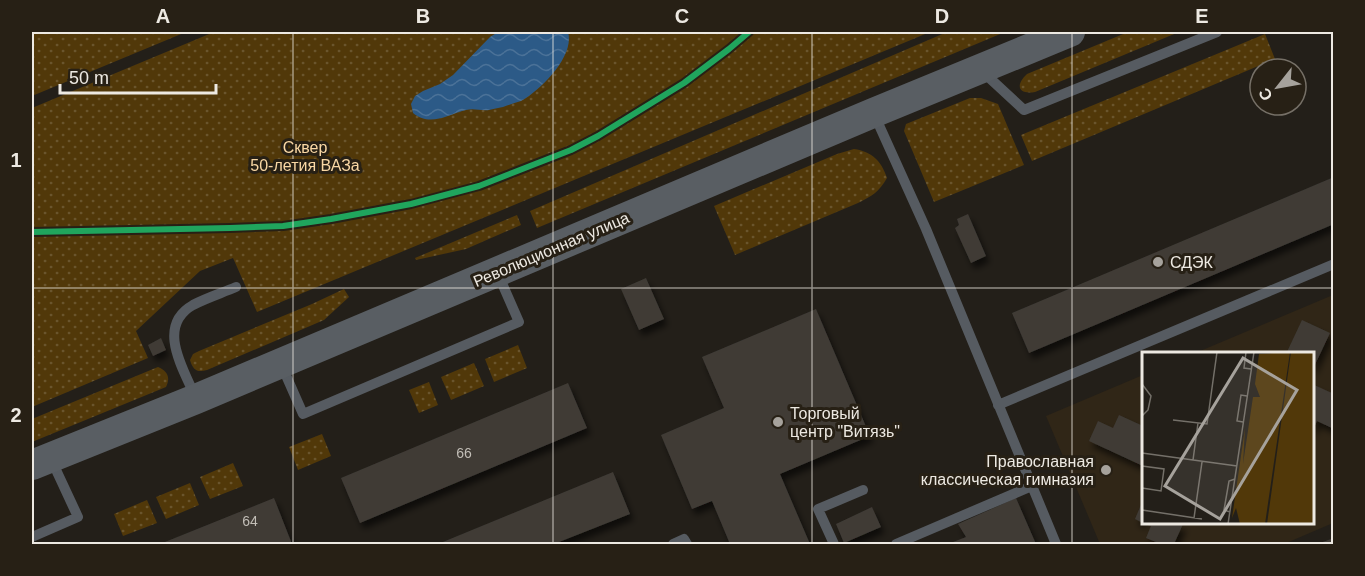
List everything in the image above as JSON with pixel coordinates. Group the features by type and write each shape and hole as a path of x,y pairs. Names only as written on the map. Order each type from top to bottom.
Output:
{"main road":[{"name":"Революционная улица","path":"41,461 281,364 1070,32"}],"lane":[{"path":"980,70 1024,110 1217,32"},
{"path":"873,113 926,230 1056,544"},
{"path":"998,405 1334,264"},
{"path":"281,364 303,414 508,327 519,322 497,272"},
{"path":"196,399 174,346 173,329 180,316 192,306 236,287"},
{"path":"32,537 78,517 41,461"},
{"path":"896,544 1032,486"},
{"path":"834,544 818,509 863,490"},
{"path":"673,544 684,539 687,544"}],"shaded area":[{"name":"Православная классическая гимназия","path":"1333,295 1333,523 1284,544 1100,544 1046,416 1142,375 1142,525 1314,525 1314,352 1198,352"}],"green space":[{"path":"32,32 186,32 32,96"},
{"name":"Сквер 50-летия ВАЗа","path":"214,32 930,32 257,312 233,258 200,271 136,331 148,358 32,407 32,108"},
{"path":"677,32 704,32 689,45"},
{"path":"947,32 1005,32 537,228 530,211"},
{"path":"1128,32 1179,32 1035,92 1025,92 1020,88 1027,74"},
{"path":"1265,34 1274,57 1248,57 1248,70 1032,161 1021,135"},
{"path":"970,98 981,98 998,104 1024,165 934,202 904,131 906,124"},
{"path":"854,149 866,152 875,158 885,172 887,178 875,193 858,203 735,255 714,206"},
{"path":"517,215 521,225 466,249 416,260 415,258"},
{"path":"344,289 349,297 324,320 207,370 196,370 190,360 193,354"},
{"path":"518,345 527,368 494,382 485,359"},
{"path":"474,363 484,386 451,400 441,377"},
{"path":"158,367 167,375 166,387 32,442 32,419"},
{"path":"429,382 438,405 419,413 409,390"},
{"path":"322,434 331,456 298,470 289,447"},
{"path":"233,463 243,486 210,499 200,477"},
{"path":"190,483 199,505 166,519 156,497"},
{"path":"147,500 157,523 123,536 114,514"}],"water":[{"path":"498,32 568,32 569,41 561,61 547,81 521,101 489,110 466,110 432,120 413,113 411,104 415,96 453,75 490,37"}],"building":[{"path":"1334,177 1334,224 1029,353 1012,313"},
{"path":"968,214 986,256 971,263 955,228 959,225 957,219"},
{"path":"646,278 664,319 639,330 621,289"},
{"name":"Торговый центр \"Витязь\"","path":"816,309 870,436 780,474 810,544 730,544 712,501 692,509 661,435 724,408 702,357"},
{"path":"1302,320 1330,333 1314,367 1314,352 1287,352"},
{"path":"161,338 166,350 153,356 148,345"},
{"path":"568,383 587,428 360,523 341,478"},
{"path":"1314,385 1334,394 1334,429 1317,421 1314,428"},
{"path":"1119,415 1142,426 1142,466 1089,441 1098,421 1113,428"},
{"path":"613,472 630,514 554,544 438,544"},
{"path":"274,498 292,544 160,544"},
{"path":"1016,498 1036,544 948,544 966,537 958,524"},
{"path":"1142,502 1142,522 1135,519"},
{"path":"872,507 881,527 844,543 836,524"},
{"path":"1148,525 1183,525 1174,544 1161,544 1146,538 1151,526"},
{"path":"1334,538 1334,544 1317,544"}],"cycle path":[{"path":"32,232 283,226 411,204 479,186 571,150 598,136 684,83 749,32"}],"place":[{"name":"СДЭК","path":"1158,262"},
{"name":"Торговый центр \"Витязь\"","path":"778,422"},
{"name":"Православная классическая гимназия","path":"1106,470"}]}
